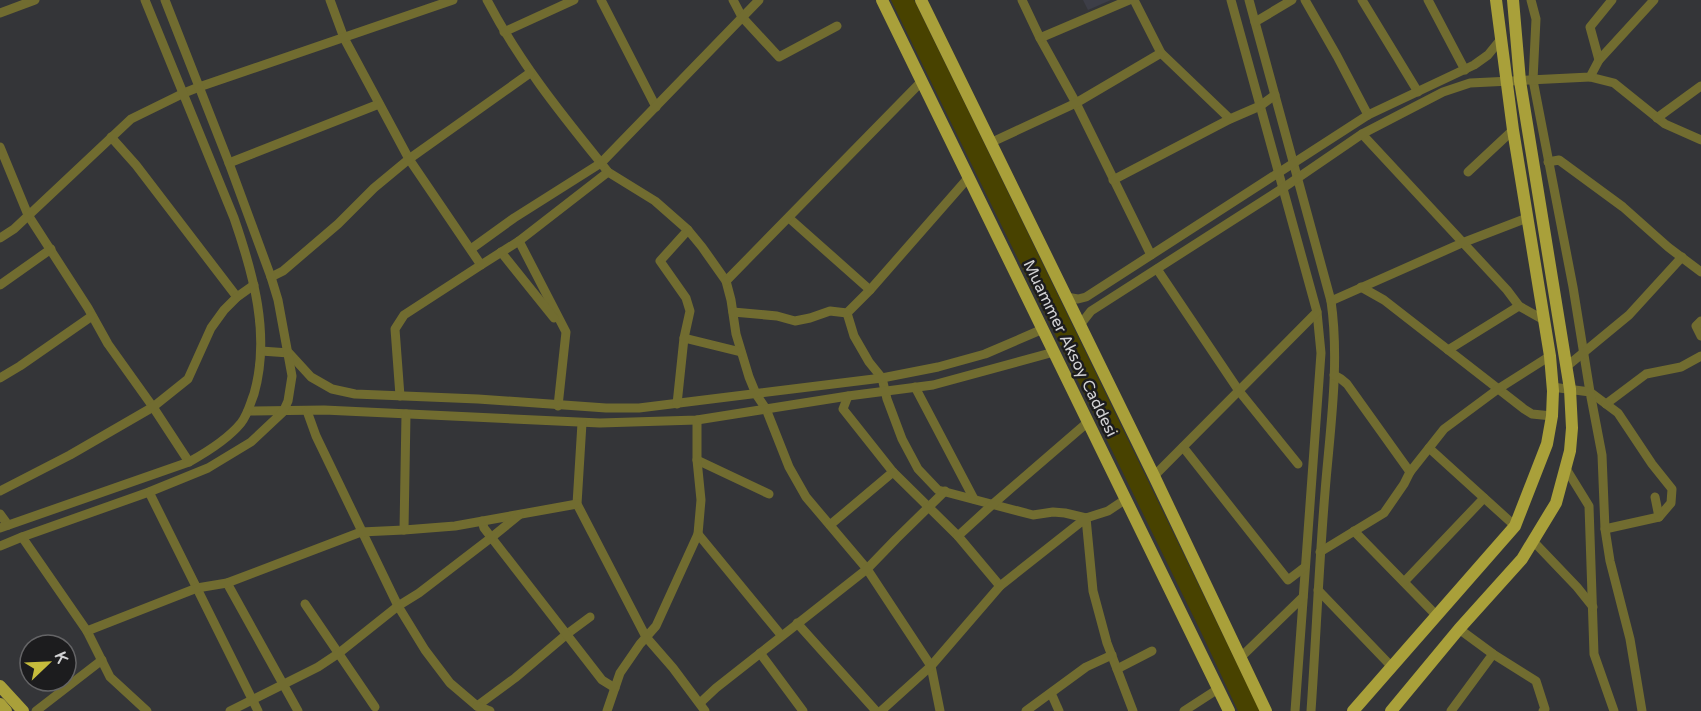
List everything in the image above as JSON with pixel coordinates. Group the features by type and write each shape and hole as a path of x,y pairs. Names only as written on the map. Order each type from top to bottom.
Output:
{"main road":[{"name":"Muammer Aksoy Caddesi","path":"882,0 1229,711"},
{"name":"Muammer Aksoy Caddesi","path":"921,0 1154,476 1266,711"},
{"path":"1353,711 1515,526 1547,444 1552,416 1550,356 1513,130 1496,0"},
{"path":"1391,711 1522,559 1556,503 1570,451 1572,428 1570,389 1520,81 1513,0"},
{"path":"0,686 23,711"},
{"path":"0,704 6,711"}],"street":[{"path":"0,13 19,3 35,0"},
{"path":"0,514 4,526 189,462 228,435 241,423 248,411 256,387 261,351 255,285 234,218 145,0"},
{"path":"0,546 150,492 208,468 251,442 284,412 288,401 292,376 289,353 271,277 165,0"},
{"path":"330,0 344,38 409,159 481,265"},
{"path":"0,238 14,229 131,119 199,87 453,0"},
{"path":"487,0 530,73 601,163 609,172 655,201 688,230 726,281 741,352 756,394 766,409 789,467 806,497 867,569 932,666 940,711"},
{"path":"504,32 574,0"},
{"path":"601,0 656,107"},
{"path":"733,0 742,17 779,57 837,27"},
{"path":"471,249 514,218 601,163 759,0"},
{"path":"1022,0 1040,38 1076,102 1151,255"},
{"path":"1040,38 1129,0"},
{"path":"1134,0 1161,53 1230,118"},
{"path":"1232,0 1317,312 1322,353 1295,711"},
{"path":"1249,0 1331,301 1335,330 1334,375 1320,552 1311,711"},
{"path":"1255,22 1292,0"},
{"path":"1305,0 1368,116"},
{"path":"1362,0 1418,92"},
{"path":"1428,0 1465,70"},
{"path":"1531,0 1536,19 1533,80 1573,287 1602,455 1605,529 1610,561 1630,639 1642,711"},
{"path":"1599,60 1590,27 1612,0"},
{"path":"1590,77 1599,60 1654,0"},
{"path":"1066,297 1078,299 1086,297 1368,116 1474,65 1488,55 1501,39"},
{"path":"990,143 1076,102 1161,53"},
{"path":"271,277 283,271 338,224 374,188 409,159 530,73"},
{"path":"1080,325 1091,311 1283,188 1362,134 1443,92 1470,83 1590,77 1614,82 1665,124 1701,140"},
{"path":"726,281 922,81"},
{"path":"1657,118 1701,86"},
{"path":"1113,180 1230,118 1260,106 1275,95"},
{"path":"229,163 379,104"},
{"path":"1468,172 1513,130"},
{"path":"1362,134 1507,290 1519,306 1544,320"},
{"path":"111,138 136,165 237,297"},
{"path":"0,147 28,214 108,344 189,462"},
{"path":"1548,162 1559,160 1623,207 1668,247 1700,270"},
{"path":"400,396 395,329 404,315 519,241 609,172"},
{"path":"847,314 969,177"},
{"path":"789,218 870,290"},
{"path":"1331,301 1462,243 1527,218"},
{"path":"677,404 684,338 690,311 686,298 660,261 688,230"},
{"path":"519,241 566,332 558,406"},
{"path":"0,285 51,249"},
{"path":"501,252 566,332"},
{"path":"1566,367 1629,315 1682,257"},
{"path":"1156,269 1239,391 1298,464"},
{"path":"0,491 70,455 153,407 188,379 212,328 224,310 237,297 255,285"},
{"path":"1361,287 1384,300 1524,410 1532,414 1552,416"},
{"path":"1448,350 1519,306"},
{"path":"733,312 777,316 795,321 830,312 847,314"},
{"path":"1154,476 1317,312"},
{"path":"847,314 854,336 869,362 882,378 902,439 918,469 938,490 1033,515 1053,512 1086,518"},
{"path":"0,378 92,316"},
{"path":"1701,321 1696,326 1701,336"},
{"path":"261,351 289,353 311,377 332,389 355,394 478,399 558,406 639,408 882,378 938,367 985,354 1043,329"},
{"path":"684,338 741,352"},
{"path":"248,411 406,414 582,423 697,420 933,385 1054,352"},
{"path":"1320,552 1384,513 1410,471 1444,429 1498,389 1550,356"},
{"path":"1606,404 1646,374 1681,367 1701,356"},
{"path":"1334,375 1347,384 1410,471"},
{"path":"915,387 974,499"},
{"path":"1552,387 1590,392 1618,413 1652,464 1672,489 1671,503 1659,517 1605,529"},
{"path":"848,396 843,409 893,472 958,536 1000,586"},
{"path":"307,411 316,436 361,532 398,606 424,650 450,683 476,710 490,711"},
{"path":"404,530 406,414"},
{"path":"607,711 620,673 656,626 698,534 701,500 697,420"},
{"path":"958,536 1089,422"},
{"path":"582,423 577,504 646,637 703,707 716,688 867,569 945,491"},
{"path":"1183,447 1288,580 1305,567"},
{"path":"1429,448 1515,526"},
{"path":"698,460 769,495"},
{"path":"1566,467 1589,506 1594,654 1614,711"},
{"path":"830,525 893,472"},
{"path":"150,492 258,711"},
{"path":"1655,497 1659,517"},
{"path":"1404,582 1485,498"},
{"path":"881,711 932,666 1000,586 1086,518 1108,511 1126,499"},
{"path":"87,631 198,588 227,583 361,532 455,526 577,504"},
{"path":"230,711 318,667 339,653 519,515"},
{"path":"1086,518 1093,591 1112,655 1133,711"},
{"path":"482,521 484,528 602,680 615,688"},
{"path":"1354,531 1436,615"},
{"path":"698,534 781,635"},
{"path":"22,537 87,631 110,677 147,711"},
{"path":"1533,541 1593,607"},
{"path":"227,583 298,711"},
{"path":"1318,590 1392,667"},
{"path":"1240,658 1303,597"},
{"path":"305,604 375,707"},
{"path":"476,710 590,617"},
{"path":"797,623 876,711"},
{"path":"1460,629 1493,654 1536,681 1545,710"},
{"path":"1117,669 1152,651"},
{"path":"760,653 803,711"},
{"path":"1451,711 1493,654"},
{"path":"1026,711 1086,667 1112,655"},
{"path":"36,711 102,660"},
{"path":"1184,711 1218,688"},
{"path":"1051,693 1059,711"}],"shaded area":[{"path":"891,0 914,0 1260,711 1238,711"},
{"path":"1083,0 1111,0 1088,10"}]}
